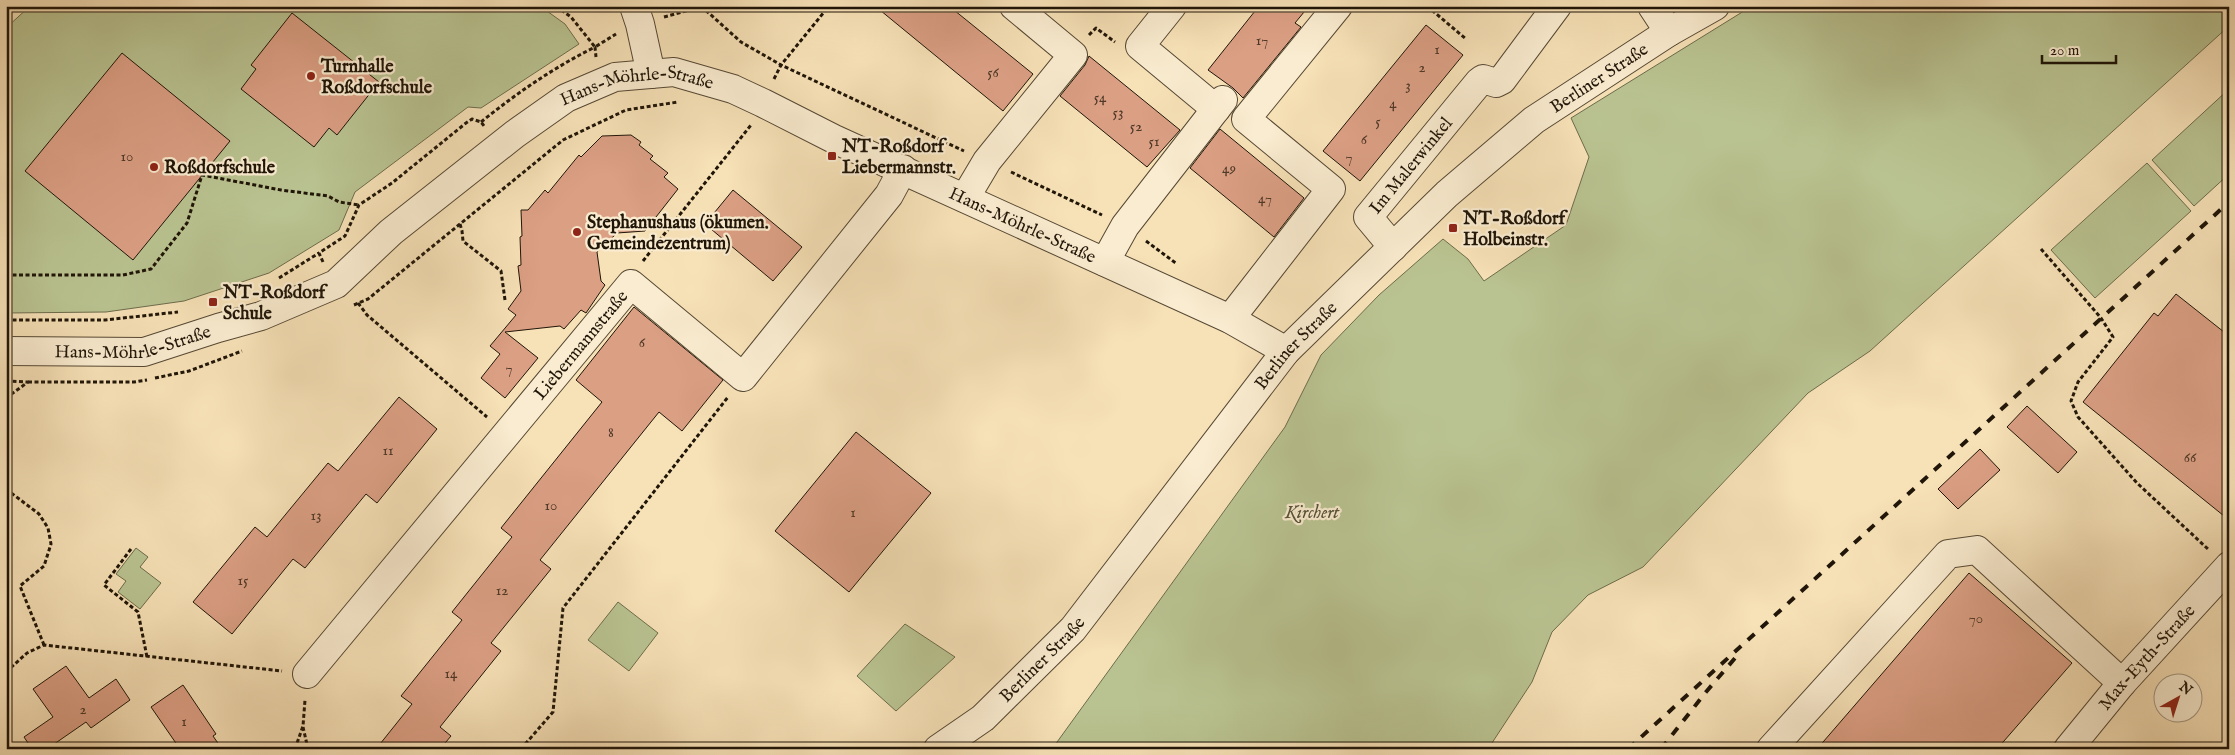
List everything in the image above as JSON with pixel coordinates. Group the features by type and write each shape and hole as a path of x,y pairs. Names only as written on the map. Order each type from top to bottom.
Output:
{"street":[{"path":"965,198 987,161 1073,55 1014,6"},
{"path":"1105,262 1125,226 1220,105 1140,46 1172,6"},
{"path":"1230,319 1331,189 1246,119 1338,6"},
{"name":"Im Malerwinkel","path":"1393,247 1368,217 1478,82 1483,80 1496,83 1502,80 1557,6"},
{"path":"1652,6 1670,32"},
{"name":"Berliner Straße","path":"938,749 983,718 1073,629 1286,351 1447,194 1534,120 1670,32 1716,6"},
{"path":"637,15 651,74"},
{"name":"Hans-Möhrle-Straße","path":"6,351 144,352 261,316 336,284 391,232 566,98 615,77 674,72 733,90 763,103 834,139 1230,319 1286,351"},
{"path":"743,377 889,195 903,169"},
{"name":"Liebermannstraße","path":"307,674 631,284 743,377"},
{"path":"1771,749 1948,554 1977,550 2122,683"},
{"name":"Max-Eyth-Straße","path":"2068,749 2122,683 2228,567"}],"path":[{"path":"6,14 16,6"},
{"path":"556,6 571,16 594,47 624,30 637,15 702,6"},
{"path":"631,284 636,269 753,123 780,65 829,6"},
{"path":"1427,6 1466,39"},
{"path":"1103,33 1116,43"},
{"path":"6,275 123,275 151,269 187,223 202,175 280,190 328,196 339,202 359,205 392,183 472,119 481,122 501,146"},
{"path":"460,224 462,241 501,271 505,300"},
{"path":"2041,249 2101,318 2114,337 2078,382 2071,401 2078,417 2137,484 2228,567"},
{"path":"276,280 319,253"},
{"path":"358,303 367,314 506,434"},
{"path":"6,320 105,320 187,309"},
{"path":"522,749 553,712 563,608 743,377"},
{"path":"6,381 28,382 6,398"},
{"path":"6,489 39,514 48,528 51,544 44,566 20,586 44,645"},
{"path":"131,549 104,585 138,612 147,657"},
{"path":"6,672 27,653 44,645 307,674"},
{"path":"295,749 303,726 308,749"}],"green space":[{"path":"30,6 540,6 565,24 579,44 481,108 468,107 355,192 339,230 269,273 184,301 106,312 6,313 6,28"},
{"name":"Kirchert","path":"1752,6 2229,6 2229,26 1870,351 1808,393 1643,567 1588,595 1552,632 1532,682 1488,749 1052,749 1285,427 1321,355 1379,295 1443,239 1468,259 1484,281 1566,225 1589,157 1571,118"},
{"path":"2229,89 2229,174 2194,206 2152,160"},
{"path":"2147,163 2191,211 2095,298 2051,250"},
{"path":"136,548 148,557 140,567 161,583 140,609 118,592 126,581 116,574"},
{"path":"618,602 658,633 629,671 588,640"},
{"path":"905,624 955,657 896,711 857,676"}],"building":[{"path":"875,6 949,6 1033,74 1003,111"},
{"path":"1259,6 1309,6 1295,23 1301,27 1243,98 1233,88 1208,70"},
{"name":"Turnhalle Roßdorfschule","path":"292,13 379,82 337,135 329,128 314,147 241,89 256,69 251,65"},
{"path":"1426,25 1463,55 1360,181 1323,151"},
{"path":"122,53 230,141 133,260 25,171"},
{"path":"1089,56 1180,130 1147,167 1060,96 1085,65"},
{"path":"1220,129 1304,198 1274,237 1190,168"},
{"name":"Stephanushaus (ökumen. Gemeindezentrum)","path":"631,135 641,142 639,145 653,156 650,159 668,173 664,177 678,189 645,231 617,233 597,252 601,281 605,285 586,313 581,310 564,329 560,326 505,332 538,358 505,398 481,378 500,354 490,346 516,315 508,309 521,291 518,266 521,265 521,210 528,210 545,190 548,193 579,155 581,157 602,136"},
{"path":"733,190 802,247 773,281 705,224"},
{"path":"2176,294 2229,336 2229,520 2083,402 2154,313 2158,316"},
{"path":"634,307 723,380 682,431 659,412 540,560 551,569 491,643 501,651 440,727 451,736 440,749 376,749 412,704 401,696 462,620 452,612 512,537 501,528 602,402 576,380"},
{"path":"399,397 437,429 377,503 366,494 305,568 293,559 232,634 193,602 255,527 267,537 328,463 338,471"},
{"path":"2027,406 2077,452 2058,473 2007,427"},
{"path":"856,432 931,493 849,592 775,531"},
{"path":"1980,449 2000,470 1958,509 1938,489"},
{"path":"1969,573 2072,663 1997,749 1817,749"},
{"path":"66,666 89,698 116,679 130,700 91,728 86,722 47,749 32,749 24,737 53,717 33,689"},
{"path":"183,685 216,734 213,736 222,749 180,749 151,707"}],"railway":[{"path":"1628,749 2229,202"},
{"path":"1661,749 1736,657"}],"place":[{"name":"Turnhalle Roßdorfschule","path":"311,76"},
{"name":"NT-Roßdorf Liebermannstr.","path":"832,156"},
{"name":"Roßdorfschule","path":"154,167"},
{"name":"NT-Roßdorf Holbeinstr.","path":"1453,228"},
{"name":"Stephanushaus (ökumen. Gemeindezentrum)","path":"577,232"},
{"name":"NT-Roßdorf Schule","path":"213,302"}]}
